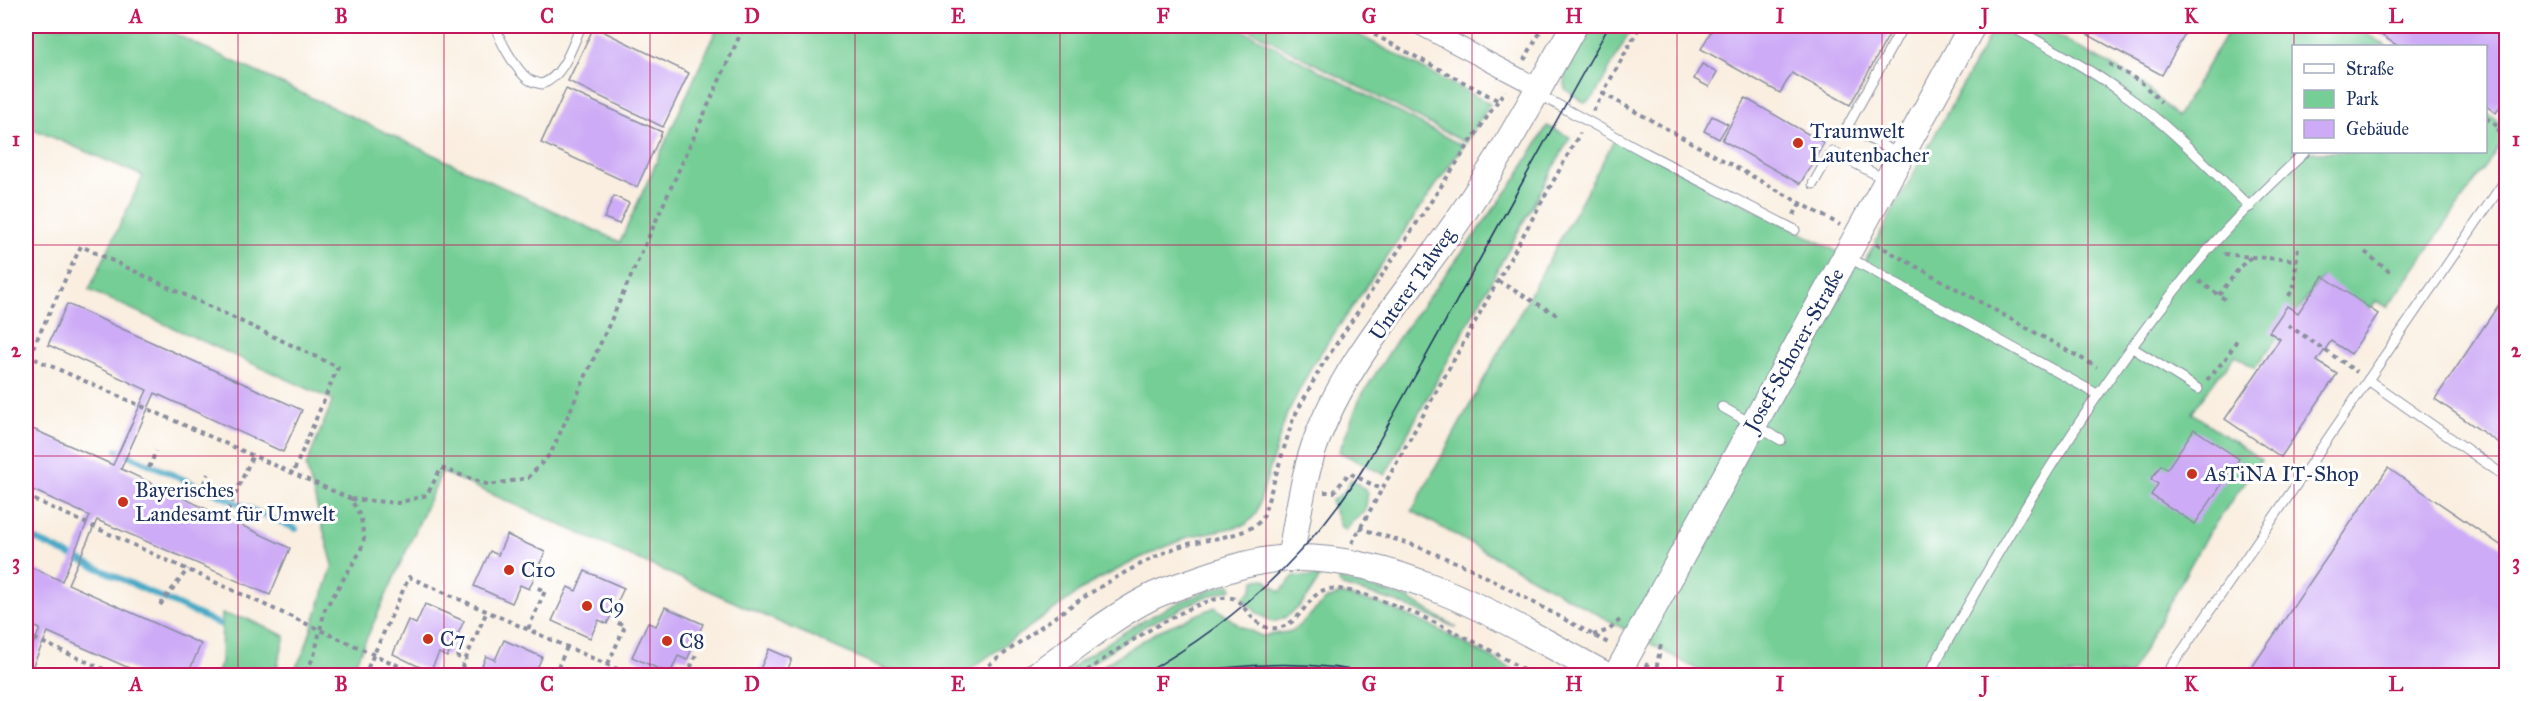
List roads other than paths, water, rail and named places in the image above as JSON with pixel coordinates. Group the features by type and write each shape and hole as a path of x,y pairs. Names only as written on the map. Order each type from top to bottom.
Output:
{"street":[{"path":"1421,26 1515,75 1537,91"},
{"name":"Unterer Talweg","path":"1290,559 1315,447 1335,400 1376,334 1466,210 1574,26"},
{"name":"Josef-Schorer-Straße","path":"1622,665 1972,26"},
{"path":"1035,675 1152,596 1244,564 1290,559 1342,562 1376,569 1423,584 1457,598 1607,675"}],"lane":[{"path":"496,26 497,32 518,67 529,80 542,84 553,80 582,26"},
{"path":"1900,154 1847,127 1903,26"},
{"path":"2010,26 2076,62 2125,94 2168,129 2250,207"},
{"path":"1537,91 1587,122 1795,230"},
{"path":"1813,184 1832,151 1886,180"},
{"path":"1928,675 1993,558 2097,394 2195,265 2304,153"},
{"path":"2165,675 2506,179"},
{"path":"1846,256 2097,394"},
{"path":"2131,347 2198,389"},
{"path":"2368,380 2506,477"},
{"path":"1722,407 1781,440"}],"waterway":[{"path":"117,450 296,529"},
{"path":"26,535 219,624"}],"tram line":[{"path":"1140,676 1208,633 1239,609 1297,555 1347,493 1369,459 1609,26"},
{"path":"1176,676 1252,665 1278,664 1329,667 1380,676"},
{"path":"1243,676 1310,676"}],"place":[{"name":"Traumwelt Lautenbacher","path":"1798,143"},
{"name":"AsTiNA IT-Shop","path":"2192,474"},
{"name":"Bayerisches Landesamt für Umwelt","path":"123,502"},
{"name":"C10","path":"509,570"},
{"name":"C9","path":"587,606"},
{"name":"C7","path":"428,639"},
{"name":"C8","path":"667,641"}]}
